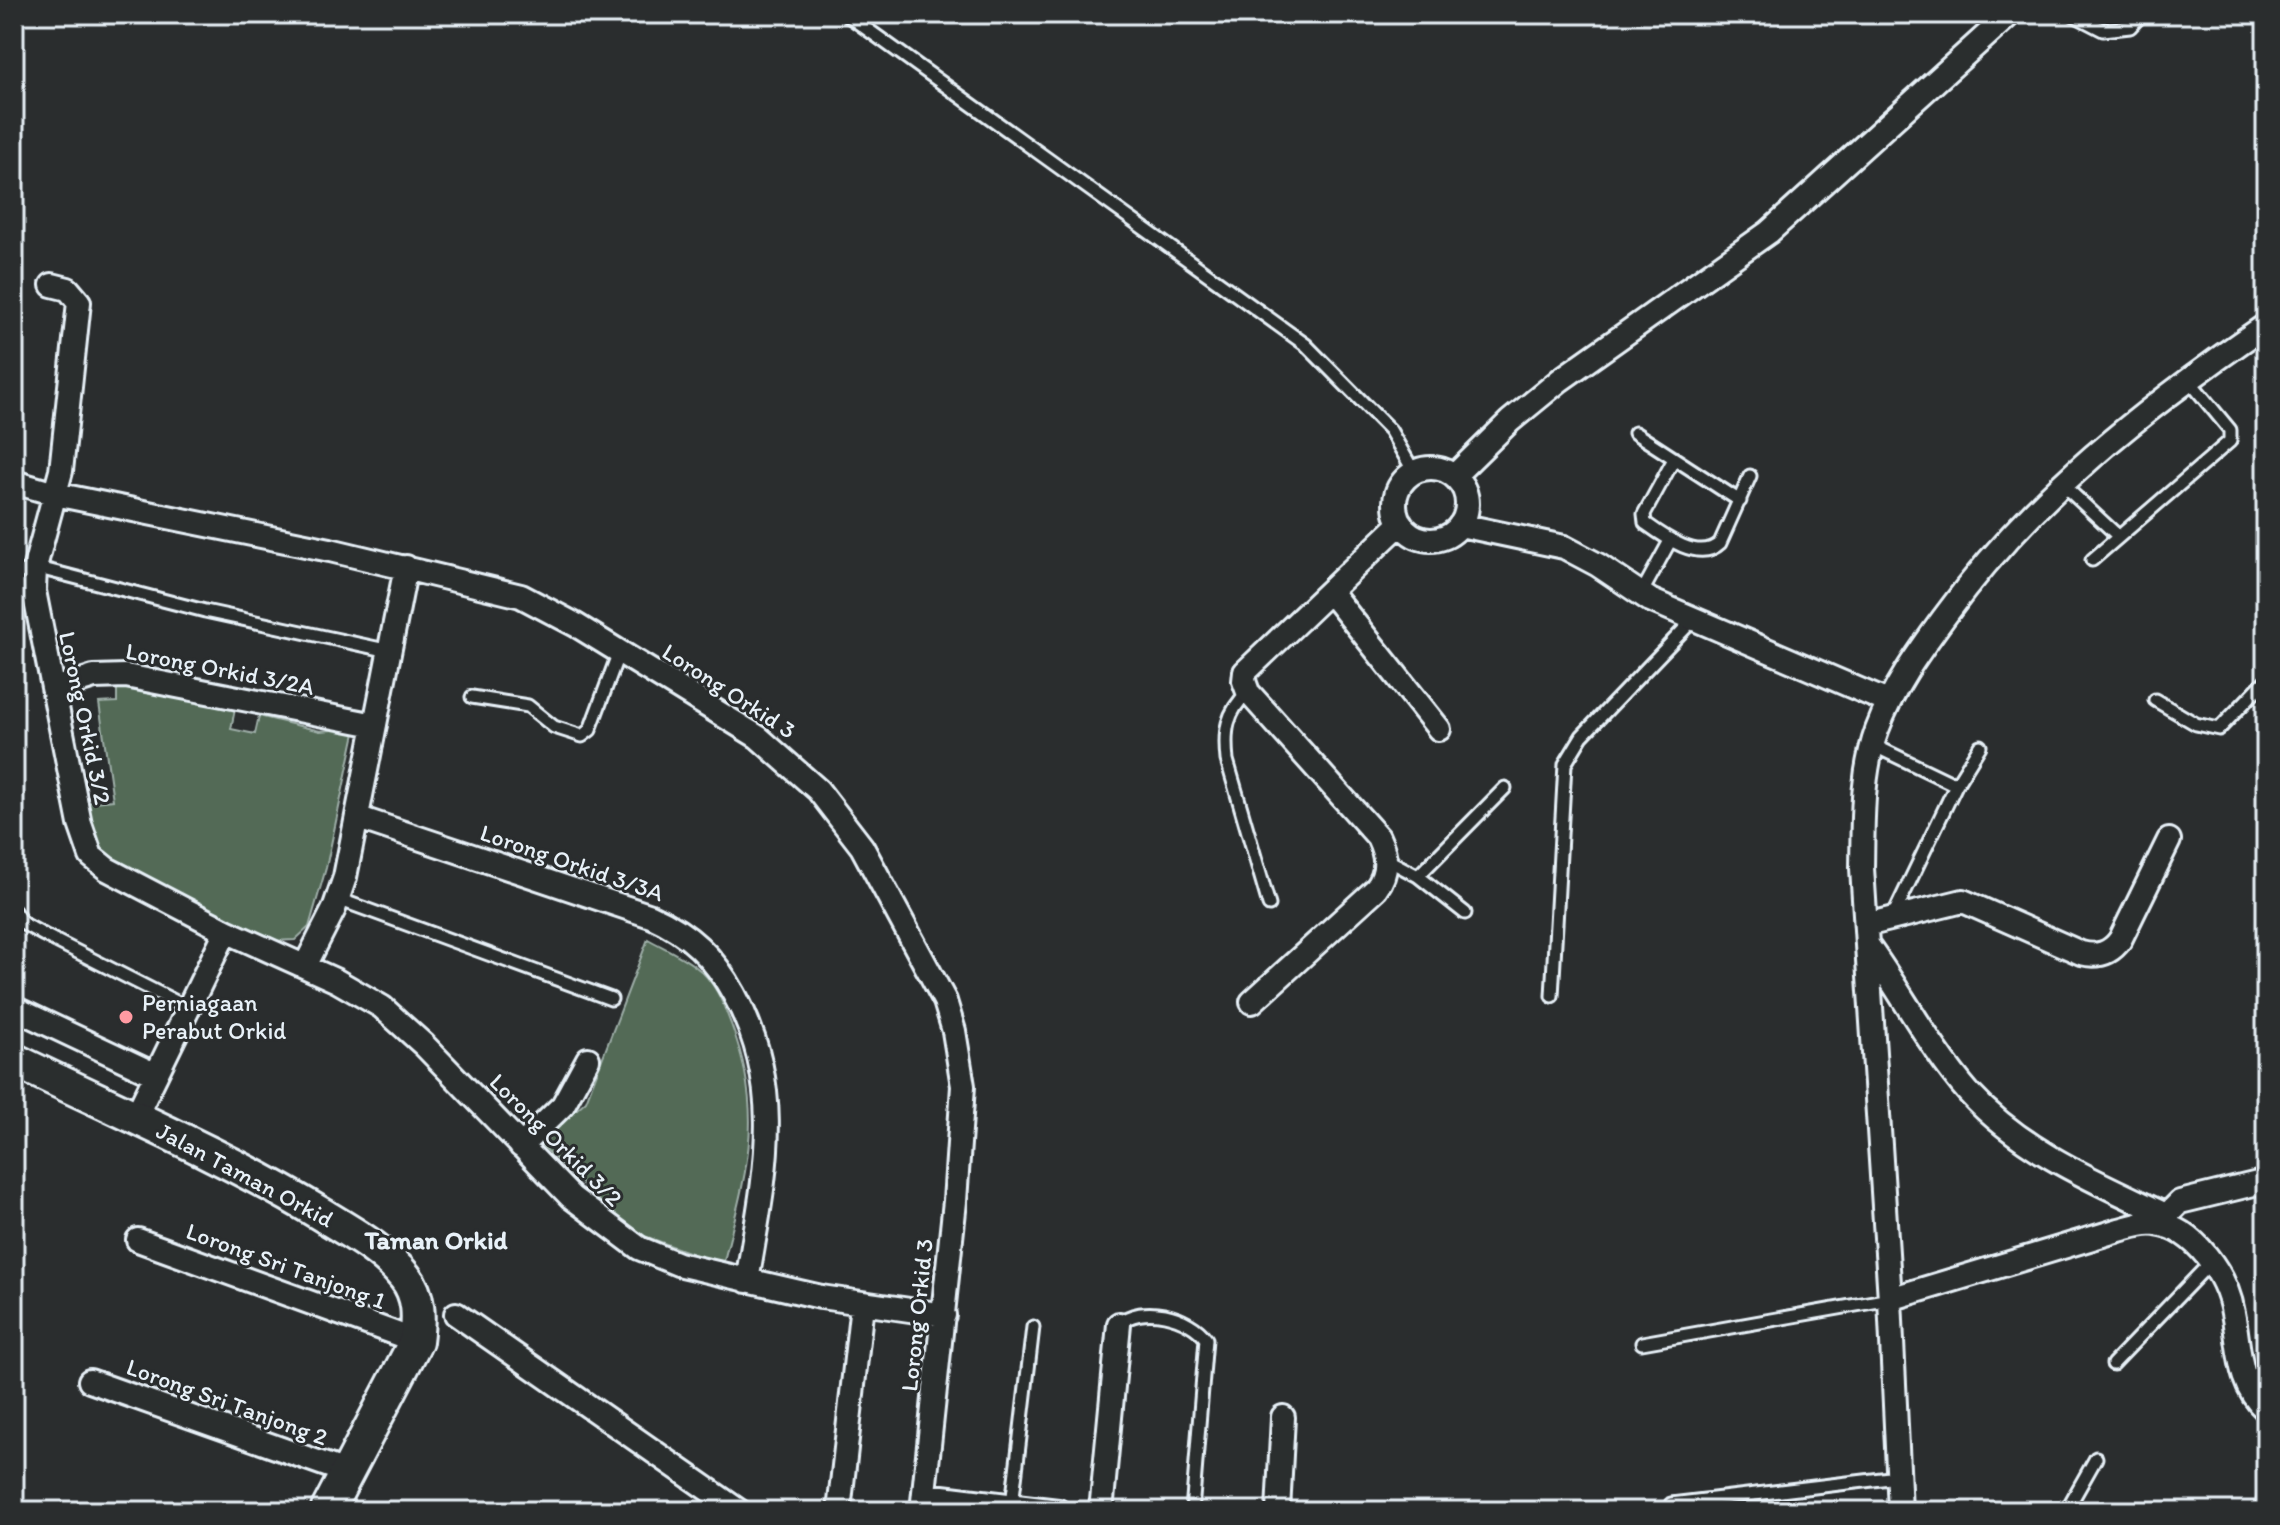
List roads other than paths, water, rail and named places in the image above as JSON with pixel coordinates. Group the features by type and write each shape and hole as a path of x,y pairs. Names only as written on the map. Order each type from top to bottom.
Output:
{"main road":[{"name":"Jalan Taman Orkid","path":"14,1060 296,1199 380,1253 404,1276 414,1294 419,1315 416,1341 327,1511"}],"street":[{"path":"1454,476 1510,421 1552,386 1769,232 2010,14"},
{"name":"Lorong Orkid 3/2","path":"52,285 68,289 79,302 61,471 28,570 55,689 80,824 91,856 107,869 226,931 359,993 402,1024 571,1197 621,1238 678,1264 747,1281 862,1304 944,1315"},
{"path":"1900,1511 1890,1299 1866,935 1863,814 1873,745 1888,702 1904,672 1953,604 2010,534 2061,483 2187,379 2266,325"},
{"path":"1435,468 1454,476 1467,500 1460,525 1452,533 1430,540 1409,532 1401,523 1396,512 1398,489 1414,472 1435,468"},
{"name":"Lorong Orkid 3","path":"14,482 55,494 406,567 504,590 536,602 758,737 818,790 862,847 945,1001 954,1031 963,1110 924,1503"},
{"path":"1252,1002 1376,889 1383,879 1386,859 1378,837 1248,692 1244,681 1250,664 1331,593 1401,523"},
{"path":"1460,525 1564,547 1641,594 1693,620 1771,649 1888,702"},
{"path":"305,966 338,899 359,818 406,567"},
{"path":"1331,593 1439,729"},
{"name":"Lorong Orkid 3/2A","path":"55,689 94,677 126,676 375,725"},
{"name":"Lorong Orkid 3/3A","path":"359,818 651,916 687,936 709,957 749,1022 766,1083 767,1151 747,1281"},
{"path":"1866,935 1893,917 1963,901 2081,953 2099,955 2114,948 2120,940 2169,840"},
{"path":"135,1118 226,931"},
{"path":"1866,935 1949,1068 1980,1104 2001,1123 2072,1171 2190,1238 2210,1263 2230,1299 2245,1383 2266,1410"},
{"path":"14,1008 156,1075"},
{"path":"521,1146 563,1105 588,1059"},
{"path":"1890,1299 2162,1220 2180,1202 2266,1181"},
{"name":"Lorong Sri Tanjong 1","path":"138,1240 416,1341"},
{"path":"839,1511 862,1304"},
{"path":"456,1314 739,1511"},
{"path":"1101,1511 1119,1324"},
{"name":"Lorong Sri Tanjong 2","path":"90,1381 346,1472"},
{"path":"1278,1511 1283,1417"},
{"path":"924,1503 1058,1511"}],"lane":[{"path":"846,14 1306,345 1390,430 1414,472"},
{"path":"2073,14 2103,30 2130,27 2142,14"},
{"path":"2092,560 2230,441 2230,430 2187,379"},
{"path":"1635,433 1740,501"},
{"path":"1674,459 1644,514 1645,523 1670,541 1702,551 1713,549 1720,543 1750,476"},
{"path":"2061,483 2118,536"},
{"path":"1641,594 1670,541"},
{"path":"28,570 390,651"},
{"path":"1552,996 1565,764 1582,736 1693,620"},
{"path":"472,697 528,706 554,727 582,736 590,730 619,652"},
{"path":"2155,700 2196,724 2219,729 2266,680"},
{"path":"1248,692 1233,706 1224,736 1234,787 1269,905"},
{"path":"1873,745 1956,785"},
{"path":"1893,917 1956,785 1980,746"},
{"path":"1418,876 1505,788"},
{"path":"1386,859 1418,876 1465,913"},
{"path":"338,899 611,999"},
{"path":"14,911 22,923 188,1008"},
{"path":"2113,1364 2210,1263"},
{"path":"1642,1343 1890,1299"},
{"path":"1119,1324 1133,1315 1159,1315 1196,1325 1206,1339 1192,1511"},
{"path":"1003,1507 1033,1327"},
{"path":"2066,1511 2096,1458"},
{"path":"1671,1504 1898,1477"},
{"path":"2262,1511 2266,1486"}],"place":[{"name":"Perniagaan Perabut Orkid","path":"126,1017"}],"district":[{"name":"Taman Orkid","path":"436,1240"}]}
